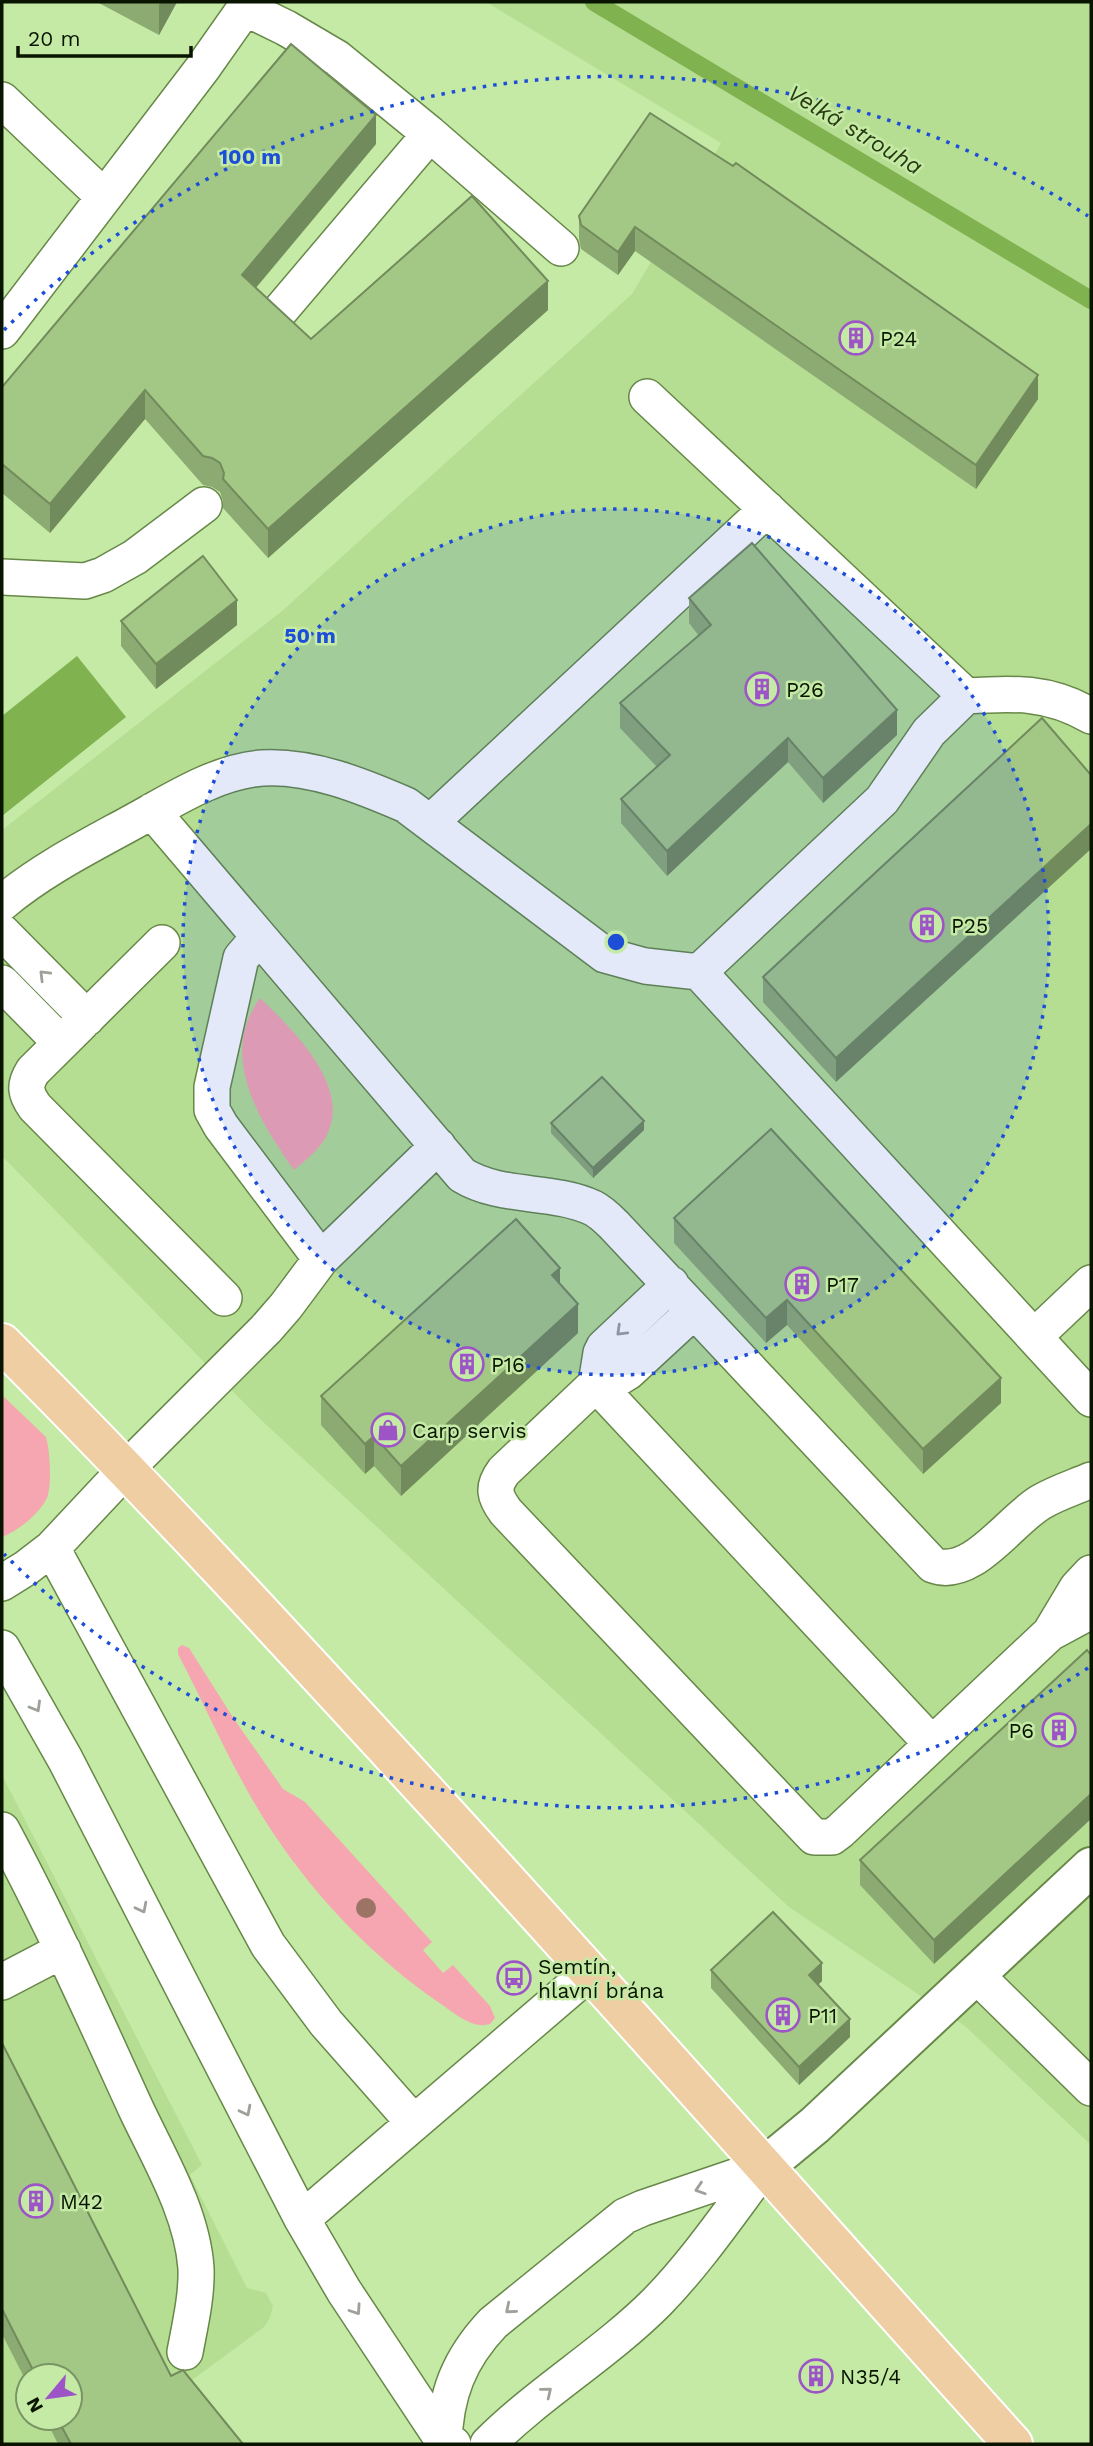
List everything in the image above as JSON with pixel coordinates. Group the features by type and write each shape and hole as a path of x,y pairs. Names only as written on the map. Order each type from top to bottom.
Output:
{"main road":[{"path":"2,1343 127,1468 590,1972 1013,2444"}],"street":[{"path":"764,2167 815,2125 1091,1867"}],"lane":[{"path":"2,331 202,69 246,5 337,58 430,134 561,248"},
{"path":"2,100 104,197"},
{"path":"279,312 430,134"},
{"path":"647,397 966,696"},
{"path":"2,577 85,581 103,575 135,557 204,505"},
{"path":"431,822 766,509"},
{"path":"699,972 882,800 929,732 966,696 1015,692 1048,697 1076,707 1091,716"},
{"path":"2,903 34,878 65,859 193,788 244,771 283,768 342,780 406,805 605,955 645,966 699,972 1091,1399"},
{"path":"152,811 462,1175 476,1184 571,1200 596,1209 614,1224 671,1284 933,1565 944,1569 969,1562 1040,1502 1091,1480"},
{"path":"2,932 87,1018"},
{"path":"259,937 246,950 238,969 212,1087 212,1110 221,1126 321,1259"},
{"path":"162,943 33,1071 27,1080 26,1088 28,1098 35,1107 224,1298"},
{"path":"2,983 61,1043"},
{"path":"2,1583 52,1548 127,1468 266,1329 321,1259 438,1146"},
{"path":"1035,1336 1091,1283"},
{"path":"596,1384 604,1347 671,1284"},
{"path":"694,1311 628,1372 596,1384 504,1471 497,1480 494,1491 498,1501 515,1522 814,1837 832,1837 840,1831 1050,1633 1091,1611"},
{"path":"596,1384 932,1744"},
{"path":"52,1548 268,1945 326,2023 414,2123"},
{"path":"1050,1633 1077,1587 1091,1573"},
{"path":"2,1648 65,1759 302,2219 344,2291 467,2443"},
{"path":"2,1830 63,1950 190,2231 196,2268 194,2300 185,2352"},
{"path":"2,1982 63,1950"},
{"path":"302,2219 590,1972"},
{"path":"976,1975 1091,2088"},
{"path":"467,2443 537,2400 658,2301 687,2268 764,2167"},
{"path":"467,2443 452,2388 461,2365 475,2343 493,2323 625,2216 764,2167"}],"shaded area":[{"path":"486,2 1091,2 1091,2145 965,2026 789,1907 261,1420 2,1156 2,830 282,611 632,294 721,143"},
{"path":"77,656 126,717 2,816 2,716"},
{"path":"260,998 313,1057 330,1093 333,1112 329,1130 323,1142 294,1170 257,1109 243,1065 243,1042 248,1020"},
{"path":"2,1395 46,1437 50,1476 49,1492 39,1510 21,1526 2,1537"},
{"path":"182,1645 189,1648 283,1789 305,1802 432,1942 423,1950 443,1973 453,1965 490,2006 495,2018 490,2024 476,2024 462,2019 415,1986 352,1930 296,1866 265,1821 238,1774 178,1654 178,1648"},
{"path":"2,1775 202,2165 190,2175 247,2288 266,2293 273,2306 264,2327 169,2397 223,2444 2,2444"}],"building":[{"path":"291,44 376,115 242,275 311,339 472,196 548,281 268,529 223,479 220,463 203,456 145,390 50,504 2,464 2,387"},
{"name":"P24","path":"650,113 733,166 736,163 1038,375 976,465 635,227 618,252 581,225 579,216"},
{"name":"P26","path":"752,543 897,710 823,778 788,738 667,851 621,799 670,755 620,703 711,625 689,598"},
{"path":"203,556 237,600 156,664 121,621"},
{"name":"P25","path":"1042,718 1091,775 1091,824 836,1058 763,977"},
{"path":"602,1077 644,1121 593,1168 551,1123"},
{"name":"P17","path":"771,1129 1001,1378 923,1449 787,1300 766,1318 674,1218"},
{"name":"P16","path":"516,1219 560,1268 552,1275 578,1304 401,1466 374,1436 365,1444 321,1396"},
{"path":"1087,1650 1091,1655 1091,1794 934,1940 860,1860"},
{"name":"P11","path":"773,1912 822,1963 809,1975 850,2019 799,2067 711,1970"},
{"name":"M42","path":"2,2043 171,2376 183,2370 243,2444 71,2444 65,2432 84,2432 84,2362 29,2362 2,2309"}],"waterway":[{"name":"Velká strouha","path":"594,2 1091,300"}],"place":[{"name":"P24","path":"856,338"},
{"name":"P26","path":"762,689"},
{"name":"P25","path":"927,925"},
{"name":"P17","path":"802,1284"},
{"name":"P16","path":"467,1364"},
{"name":"Carp servis","path":"388,1430"},
{"name":"P6","path":"1059,1730"},
{"name":"Semtín, hlavní brána","path":"514,1978"},
{"name":"P11","path":"783,2015"},
{"name":"M42","path":"36,2201"},
{"name":"N35/4","path":"816,2376"}]}
